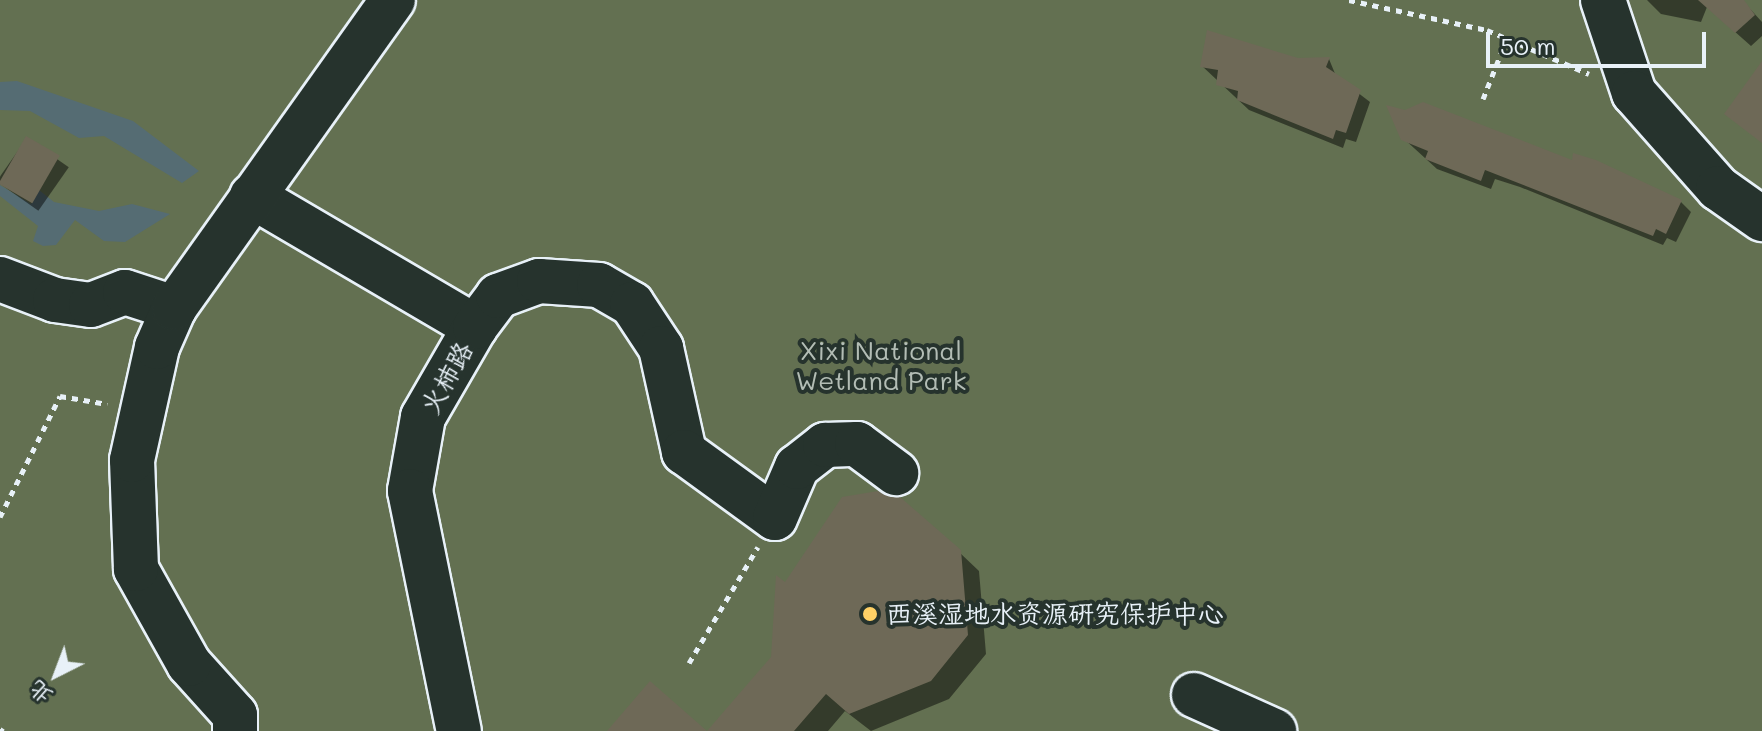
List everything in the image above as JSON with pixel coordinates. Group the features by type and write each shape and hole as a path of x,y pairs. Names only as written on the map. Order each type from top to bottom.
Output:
{"lane":[{"path":"235,731 235,715 189,664 136,569 132,460 147,410 157,347 174,308 393,0"},
{"path":"1603,0 1634,93 1718,188 1762,219"},
{"name":"火柿路","path":"252,196 475,327 423,417 410,491 459,731"},
{"path":"0,279 55,300 91,305 125,292 174,308"},
{"path":"475,327 498,296 539,281 599,285 632,304 661,348 684,452 775,518 797,467 825,445 857,444 896,473"},
{"path":"1194,695 1274,731"}],"path":[{"path":"1349,0 1507,38 1634,93"},
{"path":"1483,99 1507,38"},
{"path":"0,517 60,396 147,410"},
{"path":"689,663 775,518"}],"green space":[{"name":"Xixi National Wetland Park","path":"0,0 1762,0 1762,731 0,731"}],"water":[{"path":"17,81 133,121 199,171 182,183 104,136 79,138 30,111 0,110 0,82"},
{"path":"0,185 31,204 39,190 54,202 99,211 132,204 170,214 125,242 104,241 75,220 56,245 43,246 33,241 38,226 0,196"}],"building":[{"path":"1698,0 1744,0 1755,15 1735,33"},
{"path":"1207,30 1298,58 1330,57 1326,67 1361,90 1346,133 1336,130 1333,139 1237,100 1238,91 1216,85 1218,70 1200,67"},
{"path":"1762,61 1762,143 1724,114"},
{"path":"1423,102 1572,160 1573,153 1596,160 1682,200 1666,234 1656,229 1653,236 1485,170 1481,181 1425,159 1428,151 1401,140 1386,105 1405,110"},
{"path":"26,136 60,156 32,203 0,184"},
{"name":"西溪湿地水资源研究保护中心","path":"878,491 900,497 961,550 968,635 931,681 849,714 826,694 794,731 707,731 771,657 776,575 785,582 842,497"},
{"path":"650,681 707,731 607,731"}],"place":[{"name":"西溪湿地水资源研究保护中心","path":"870,614"}]}
